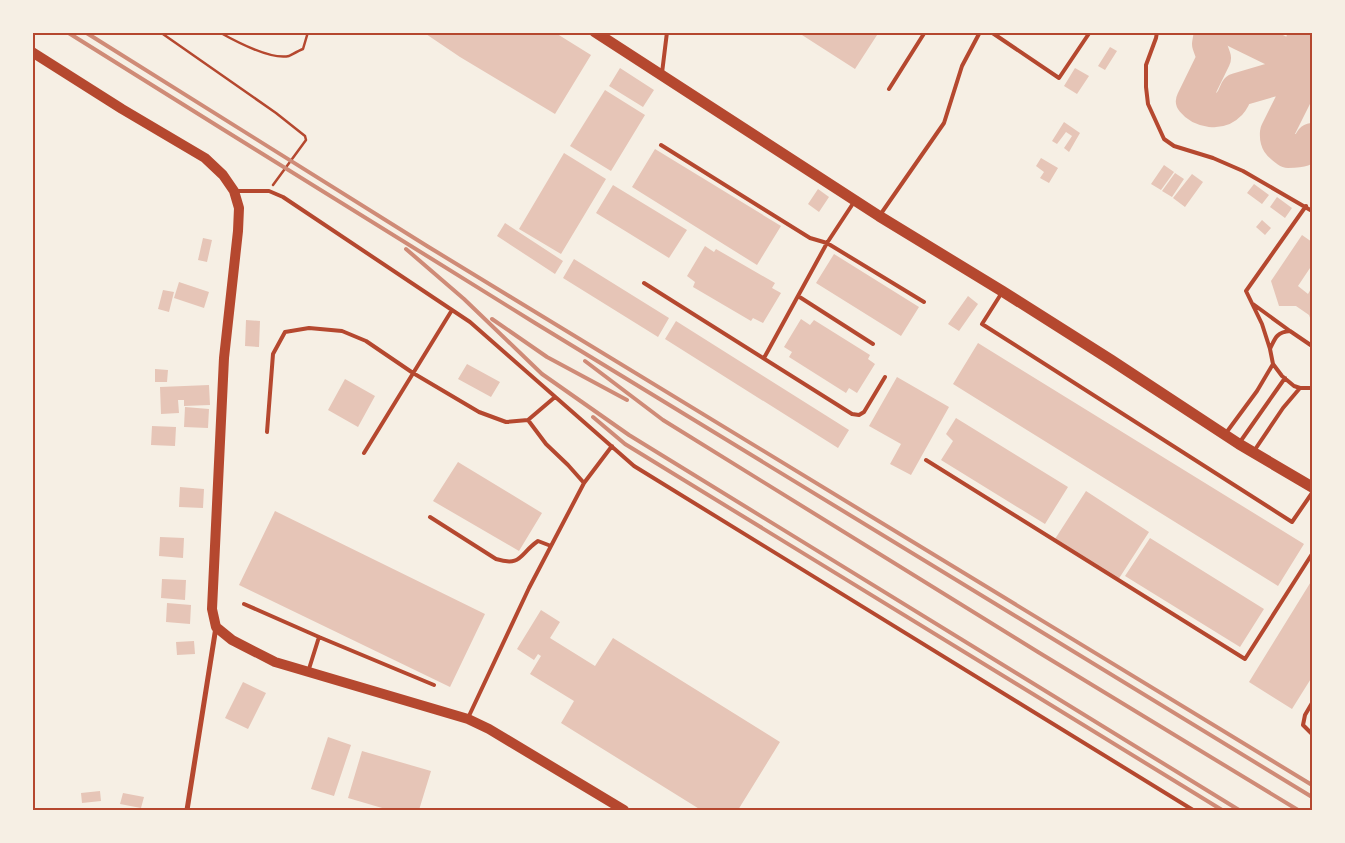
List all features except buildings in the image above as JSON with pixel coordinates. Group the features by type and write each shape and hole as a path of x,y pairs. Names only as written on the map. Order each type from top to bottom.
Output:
{"main road":[{"path":"595,32 1239,444 1312,487"},
{"path":"32,52 122,109 205,158 223,175 234,191 239,208 224,358 212,609 216,627 232,640 275,662 468,720 489,729 624,810"}],"street":[{"path":"187,810 216,627"}],"lane":[{"path":"662,76 667,32"},
{"path":"889,89 925,32"},
{"path":"880,216 944,124 962,66 980,32"},
{"path":"991,32 1059,78 1090,32"},
{"path":"1156,32 1156,38 1146,65 1146,87 1148,104 1164,139 1174,146 1213,158 1243,171 1312,211"},
{"path":"661,145 810,238 827,243 924,302"},
{"path":"234,191 269,191 282,196 470,322 634,466 1193,810"},
{"path":"764,358 827,243 855,200"},
{"path":"1306,206 1246,291 1262,324 1273,364 1294,386 1312,388"},
{"path":"644,283 852,414 859,415 864,412 885,378"},
{"path":"1002,291 982,324 1292,522 1312,492"},
{"path":"798,296 873,344"},
{"path":"1253,303 1312,346"},
{"path":"364,453 452,310"},
{"path":"267,432 273,354 285,332 310,328 342,331 366,341 413,373 479,412 506,422 528,420 555,397"},
{"path":"1270,349 1282,332 1290,331"},
{"path":"1225,435 1273,364"},
{"path":"1239,444 1285,378"},
{"path":"1253,452 1283,408 1300,388"},
{"path":"528,420 546,444 584,483"},
{"path":"468,720 529,588 584,483 612,446"},
{"path":"926,460 1245,659 1312,554"},
{"path":"430,517 496,559 507,562 516,561 532,545 538,542 551,546"},
{"path":"244,604 319,638 434,685"},
{"path":"308,672 319,638"},
{"path":"1312,703 1305,716 1303,725 1312,734"}],"path":[{"path":"160,32 276,113 305,136 306,140 269,191"},
{"path":"219,32 246,47 271,55 288,56 303,49 308,32"}],"taxiway":[{"path":"1211,32 1209,44 1214,58 1193,101 1201,107 1211,110 1221,109 1230,103 1237,90 1299,72 1312,73"},
{"path":"1238,32 1312,68"},
{"path":"1306,32 1301,51 1311,68"},
{"path":"1300,62 1291,78 1295,96 1277,132 1277,139 1288,151 1302,150 1312,140"}],"railway":[{"path":"67,32 632,383 1312,797"},
{"path":"85,32 427,246 1312,785"},
{"path":"406,249 464,299 542,374 629,435 1239,810"},
{"path":"492,319 547,357 627,400"},
{"path":"585,361 663,420 1298,810"},
{"path":"593,417 625,444 1222,810"}]}
